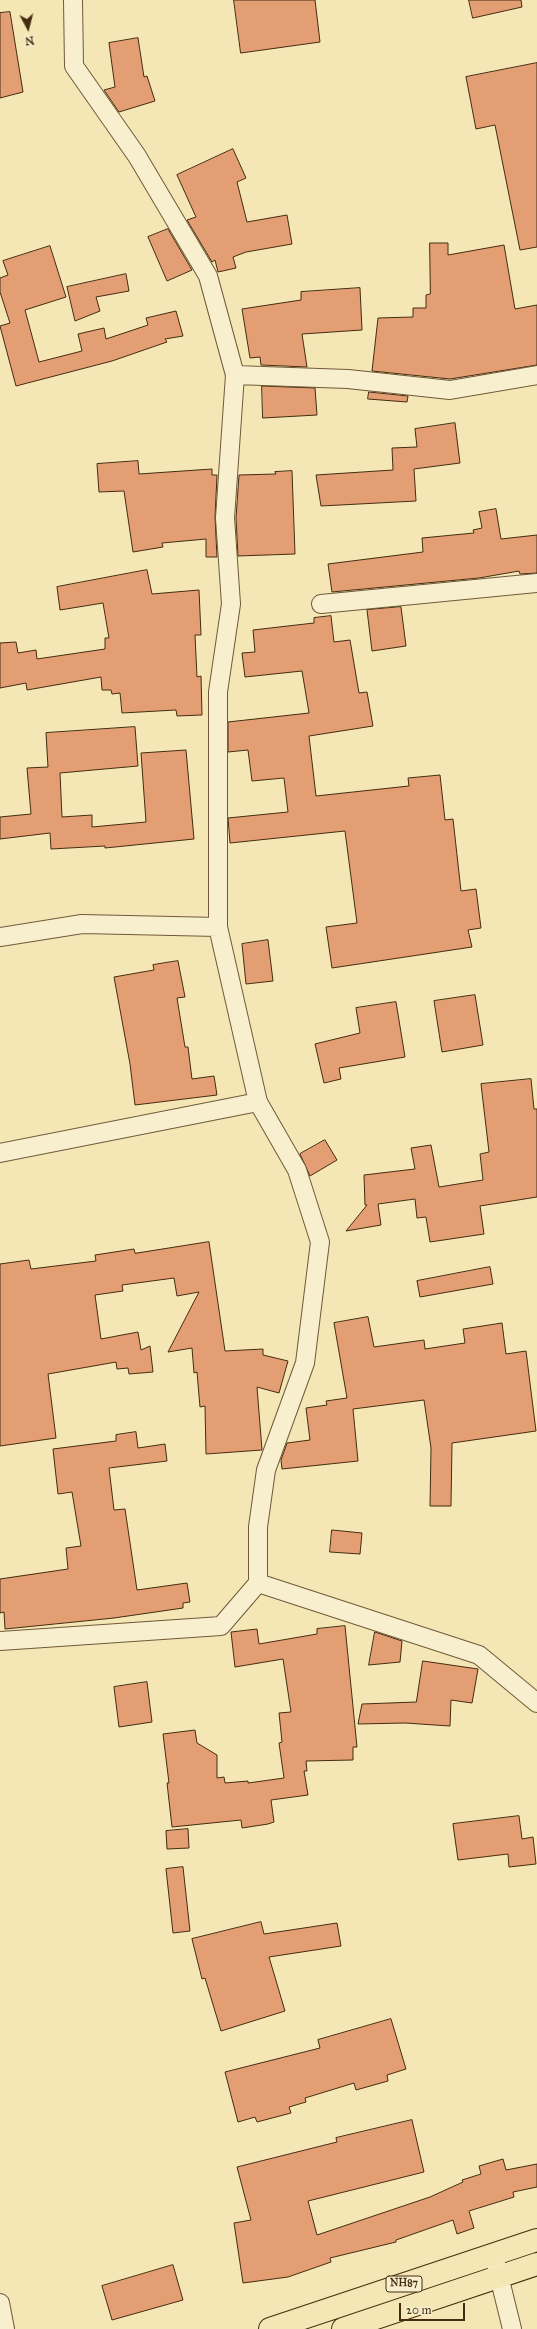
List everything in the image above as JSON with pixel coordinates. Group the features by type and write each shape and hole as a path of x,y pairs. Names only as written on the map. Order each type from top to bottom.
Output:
{"main road":[{"name":"NH87","path":"270,2329 537,2240"},
{"name":"NH87","path":"343,2329 537,2264"}],"street":[{"path":"0,1640 221,1626 258,1583 258,1527 266,1470 305,1363 320,1242 298,1170 258,1102 218,927 218,692 231,604 225,518 235,375 208,276 138,156 74,66 73,0"},
{"path":"235,375 348,379 450,390 537,375"},
{"path":"321,604 537,583"},
{"path":"0,937 82,924 218,927"},
{"path":"0,1153 258,1102"},
{"path":"258,1583 479,1656 537,1703"},
{"path":"493,2254 500,2276 512,2329"},
{"path":"0,2303 5,2329"}],"building":[{"path":"234,0 315,0 320,42 241,53"},
{"path":"469,0 521,0 522,7 473,18"},
{"path":"10,12 23,92 0,98 0,13"},
{"path":"138,38 144,77 147,76 155,101 119,112 104,90 115,87 109,43"},
{"path":"537,63 537,247 520,250 495,125 476,129 466,77"},
{"path":"233,149 246,178 237,182 247,222 287,215 292,244 246,252 233,257 236,268 218,272 215,260 212,262 187,220 196,217 177,175"},
{"path":"168,229 192,270 167,281 148,237"},
{"path":"430,243 448,243 448,255 504,245 515,309 537,305 537,365 450,379 372,371 378,318 413,317 413,308 426,308 426,295 430,294"},
{"path":"50,246 66,297 25,310 39,362 82,351 78,334 104,328 106,339 148,325 146,318 176,311 183,336 165,339 167,342 112,361 16,386 0,326 10,323 0,292 0,278 8,275 3,261"},
{"path":"126,274 129,291 96,297 100,311 75,321 67,287"},
{"path":"360,288 362,330 302,334 307,367 261,365 260,357 250,358 242,309 301,300 301,292"},
{"path":"262,386 315,388 317,415 263,418"},
{"path":"369,392 408,396 407,402 368,399"},
{"path":"455,423 460,463 414,469 416,501 321,506 316,475 393,470 392,448 417,447 415,429"},
{"path":"138,461 139,474 212,469 212,475 217,475 215,517 217,557 206,557 206,539 162,543 163,547 133,552 124,491 99,492 97,464"},
{"path":"292,471 295,554 238,556 236,518 239,475 276,474 275,472"},
{"path":"496,509 501,539 537,535 537,573 520,574 519,571 479,578 332,592 328,564 423,552 422,538 474,533 473,530 482,528 479,512"},
{"path":"147,570 152,594 199,590 201,635 195,635 197,677 201,676 202,715 177,716 176,710 122,713 120,693 112,694 111,690 102,690 101,677 27,690 26,683 0,688 0,643 16,642 18,653 36,650 37,659 105,649 105,638 109,638 103,603 60,610 57,587"},
{"path":"401,607 406,646 372,651 367,610"},
{"path":"331,616 334,642 350,640 359,693 367,692 373,726 309,736 316,796 409,786 408,778 440,775 445,820 453,819 461,891 476,889 481,928 468,930 472,947 332,968 326,927 357,923 345,831 230,843 228,818 288,812 284,778 252,781 248,750 228,752 228,722 309,713 302,671 245,677 242,653 255,652 253,630 314,623 314,618"},
{"path":"135,727 138,766 60,773 62,817 92,815 92,827 146,822 141,753 186,750 194,839 105,848 105,846 51,849 50,833 0,839 0,817 31,814 27,768 48,767 46,733"},
{"path":"268,940 273,981 246,984 242,944"},
{"path":"178,961 185,997 177,998 185,1047 188,1047 192,1079 214,1076 217,1095 135,1105 130,1064 114,977 154,970 153,965"},
{"path":"475,995 483,1045 442,1052 434,1001"},
{"path":"396,1002 405,1057 339,1068 341,1079 324,1083 315,1044 360,1033 356,1008"},
{"path":"531,1079 534,1109 537,1109 537,1197 480,1206 484,1234 430,1242 426,1217 417,1218 415,1199 378,1204 381,1225 346,1231 367,1205 365,1205 364,1175 415,1169 411,1148 431,1145 439,1187 483,1180 480,1154 489,1152 481,1084"},
{"path":"325,1140 337,1160 310,1176 300,1154"},
{"path":"209,1242 225,1351 263,1349 263,1355 288,1361 279,1393 257,1387 262,1450 206,1454 205,1406 200,1407 197,1372 194,1373 192,1348 168,1352 199,1292 177,1296 174,1278 122,1285 123,1291 95,1295 101,1339 138,1332 141,1350 150,1346 153,1372 129,1374 128,1368 117,1369 116,1362 48,1374 56,1438 0,1446 0,1264 29,1260 31,1269 96,1261 95,1255 134,1249 135,1253"},
{"path":"490,1267 493,1284 420,1297 417,1281"},
{"path":"368,1317 374,1347 424,1340 425,1349 465,1343 463,1329 502,1323 506,1354 526,1351 536,1431 452,1443 451,1506 430,1506 431,1448 424,1400 353,1409 358,1461 282,1469 281,1460 287,1443 310,1440 306,1408 327,1405 326,1401 347,1398 334,1323"},
{"path":"136,1432 138,1448 165,1444 167,1461 109,1468 114,1510 125,1509 137,1590 187,1583 190,1602 183,1603 183,1608 114,1618 5,1629 4,1612 0,1613 0,1579 68,1569 66,1548 81,1546 72,1492 58,1494 53,1449 116,1441 116,1435"},
{"path":"332,1530 362,1533 360,1554 330,1552"},
{"path":"345,1626 357,1747 353,1747 353,1760 306,1761 307,1771 304,1771 308,1795 271,1800 274,1822 242,1828 241,1820 172,1827 167,1783 169,1783 163,1734 195,1730 197,1743 217,1755 217,1778 224,1777 225,1783 248,1781 248,1783 284,1778 279,1743 282,1742 279,1713 291,1712 283,1659 235,1667 231,1632 257,1629 259,1644 317,1634 317,1629"},
{"path":"375,1632 402,1641 400,1662 369,1665"},
{"path":"423,1661 478,1669 472,1703 451,1700 450,1726 405,1723 358,1724 362,1704 416,1702"},
{"path":"147,1682 152,1722 119,1727 114,1687"},
{"path":"519,1816 522,1839 533,1837 536,1864 509,1867 508,1854 458,1860 453,1824"},
{"path":"188,1829 189,1848 167,1849 166,1831"},
{"path":"183,1867 190,1931 173,1933 166,1869"},
{"path":"261,1922 264,1934 337,1923 341,1946 269,1957 285,2011 221,2031 205,1978 202,1979 192,1939"},
{"path":"391,2019 406,2069 387,2075 388,2081 356,2090 354,2083 305,2098 306,2102 289,2107 291,2113 257,2122 255,2117 238,2122 225,2072 320,2048 318,2040"},
{"path":"412,2120 424,2172 308,2201 317,2235 430,2197 463,2182 462,2180 481,2174 479,2166 503,2159 506,2170 537,2164 537,2187 513,2192 514,2197 469,2211 474,2228 457,2234 453,2220 396,2240 396,2242 330,2258 331,2262 288,2277 243,2283 234,2223 251,2220 237,2167 337,2142 336,2138"},
{"path":"173,2265 183,2300 112,2320 102,2286"}]}
